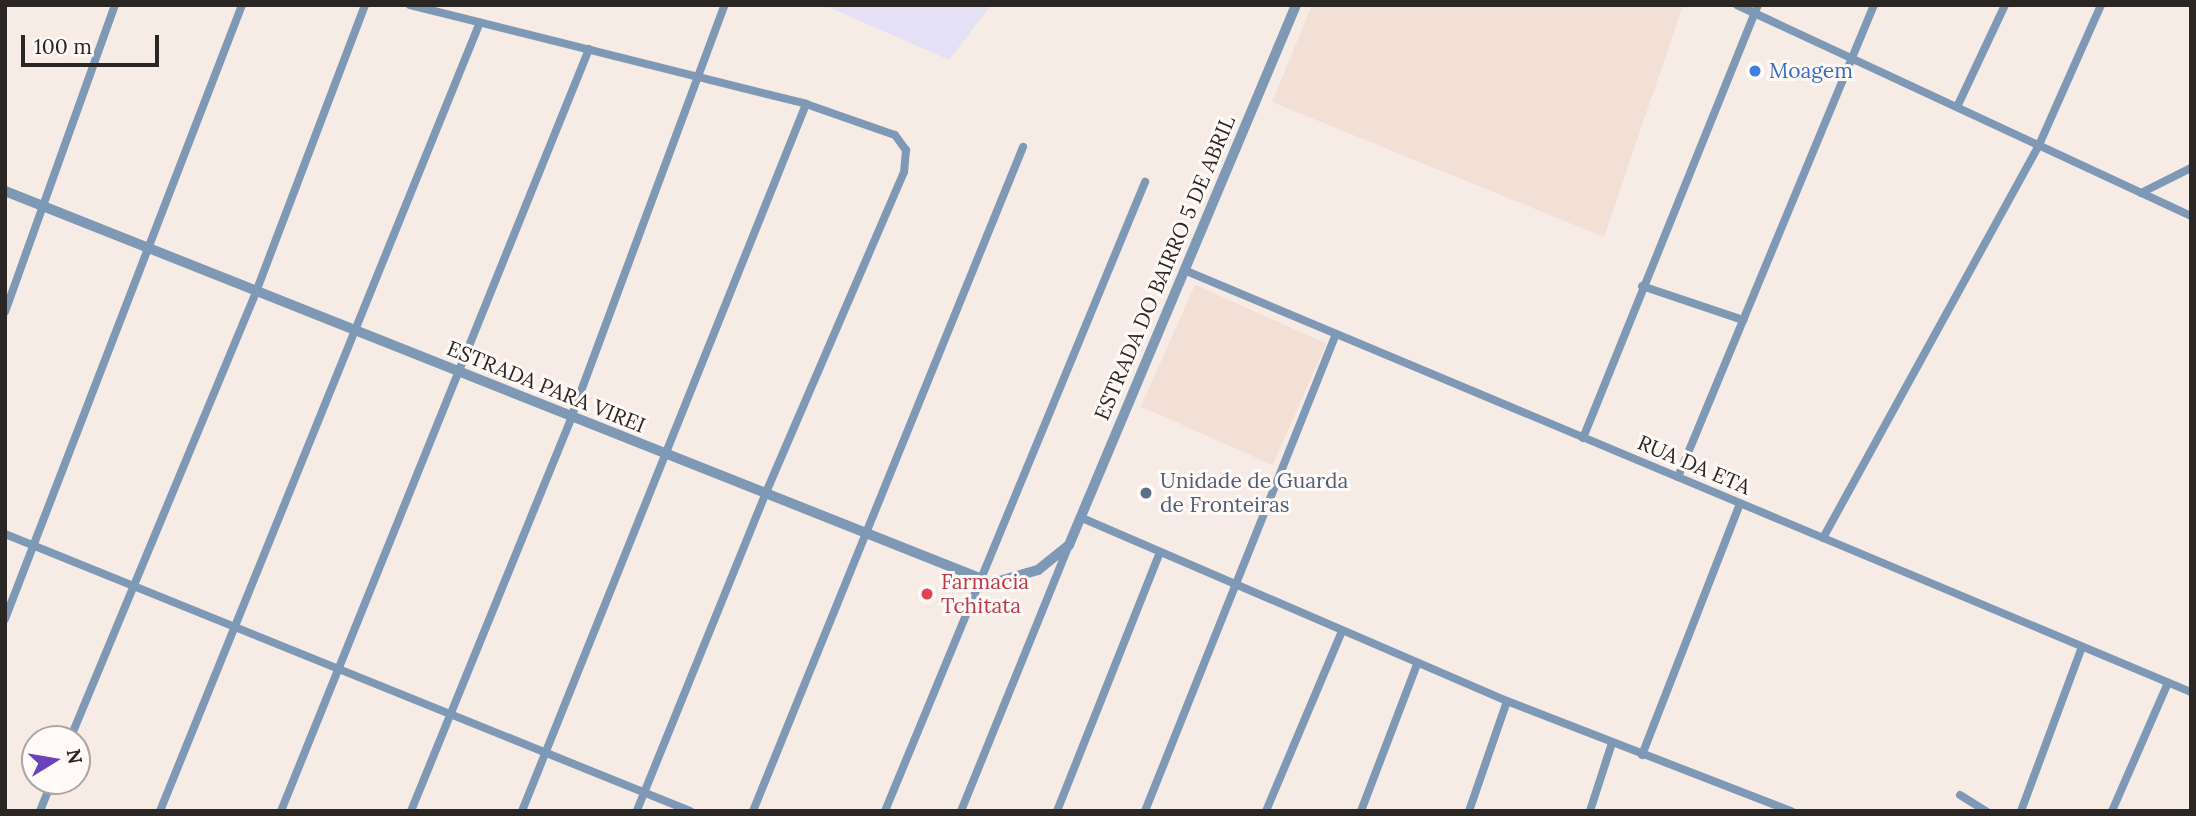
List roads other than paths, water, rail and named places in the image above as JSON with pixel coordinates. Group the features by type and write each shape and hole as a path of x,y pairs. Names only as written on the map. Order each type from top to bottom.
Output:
{"street":[{"path":"5,312 46,207 114,5"},
{"path":"5,619 242,5"},
{"path":"76,725 256,292 365,5"},
{"path":"410,5 436,8 480,22 806,104 895,135 905,150 904,172 765,495 637,811"},
{"path":"411,811 571,418 725,5"},
{"name":"ESTRADA DO BAIRRO 5 DE ABRIL","path":"1069,545 1296,5"},
{"path":"1737,5 1756,9 1852,58 2191,216"},
{"path":"1678,477 1874,5"},
{"path":"1958,107 2005,5"},
{"path":"1823,538 2039,145 2101,5"},
{"path":"1583,438 1642,286 1756,9"},
{"path":"160,811 480,22"},
{"path":"281,811 589,48"},
{"path":"522,811 806,104"},
{"path":"753,811 1023,147"},
{"path":"2141,193 2191,168"},
{"path":"886,811 978,581 1145,182"},
{"name":"ESTRADA PARA VIREI","path":"5,191 978,581 1016,579 1054,561 1069,545"},
{"name":"RUA DA ETA","path":"1184,270 2191,692"},
{"path":"1642,286 1743,320"},
{"path":"1145,811 1238,585 1336,334"},
{"path":"1642,755 1740,503"},
{"path":"1082,518 1507,701 1791,811"},
{"path":"5,534 690,811"},
{"path":"961,811 1069,545"},
{"path":"1057,811 1160,552"},
{"path":"1266,811 1342,631"},
{"path":"2021,811 2082,647"},
{"path":"1361,811 1418,664"},
{"path":"2112,811 2168,683"},
{"path":"1469,811 1507,701"},
{"path":"1591,810 1612,743"},
{"path":"1960,795 1986,811"}],"place":[{"name":"Moagem","path":"1755,71"},
{"name":"Unidade de Guarda de Fronteiras","path":"1146,493"},
{"name":"Farmacia Tchitata","path":"927,594"}]}
